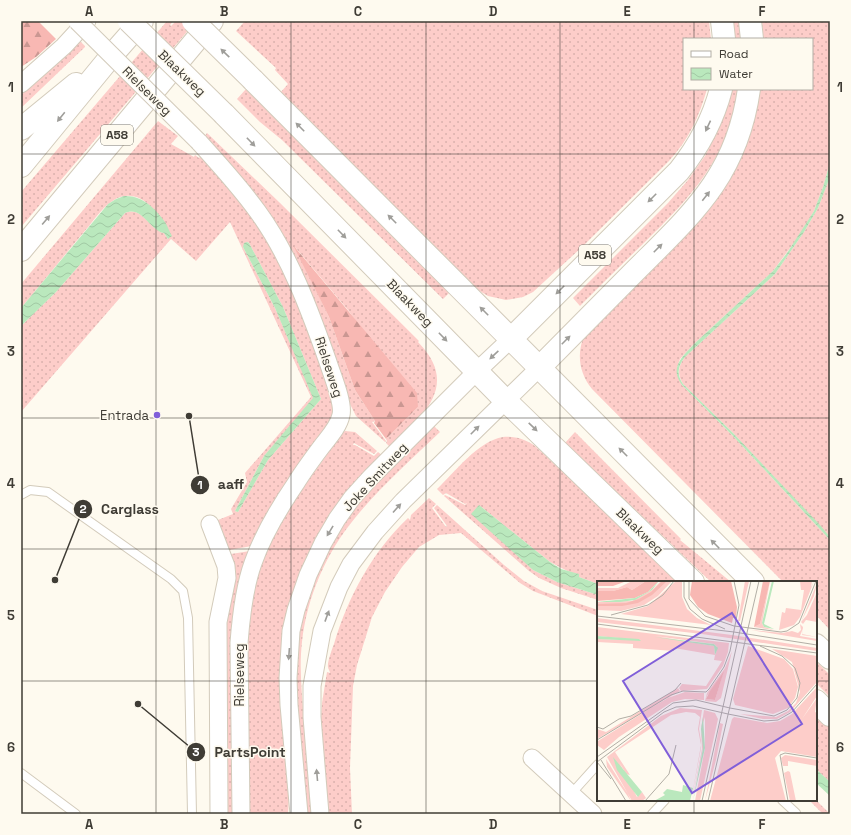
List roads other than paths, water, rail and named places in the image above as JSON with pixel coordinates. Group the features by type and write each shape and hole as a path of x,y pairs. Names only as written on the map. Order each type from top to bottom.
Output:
{"main road":[{"name":"Blaakweg","path":"129,21 224,114 505,400 692,581"},
{"path":"21,166 112,55 142,21"},
{"path":"193,21 752,581"},
{"name":"A58","path":"21,250 212,21"},
{"path":"722,21 724,38"},
{"path":"750,21 752,38"},
{"path":"21,129 112,55"},
{"name":"A58","path":"512,339 679,171 691,156 708,126 721,90"},
{"path":"539,368 680,226 707,196 727,164 737,139 749,90"},
{"path":"817,645 830,658"},
{"path":"817,702 830,715"}],"street":[{"name":"Rielseweg","path":"76,21 199,142 230,176 258,212 285,257 313,320 337,388 341,407 341,415 334,431 296,483 275,516 259,547 248,582 242,612 239,643 241,814"},
{"path":"21,84 64,46 87,21"},
{"name":"Joke Smitweg","path":"299,814 288,678 291,631 296,610 308,575 323,543 337,519 352,498 477,371 512,339"},
{"path":"320,814 312,717 312,686 322,631 339,587 351,564 375,532 403,501 539,368"},
{"path":"210,524 226,566 227,578 218,622 219,814"},
{"path":"532,758 594,814"}],"lane":[{"path":"21,495 30,490 48,492 171,579 183,591 188,618 192,814"},
{"path":"571,794 597,765"},
{"path":"21,773 76,814"},
{"path":"652,814 664,801"},
{"path":"783,801 796,813 795,814"}],"water":[{"path":"830,163 830,176 818,208 804,232 775,274 685,357 679,367 679,377 683,384 733,433 820,525 830,537 830,540 733,436 682,385 678,379 677,368 682,358 694,344 773,271 787,253 814,211"},
{"path":"124,196 131,196 148,203 165,222 172,236 168,239 164,233 159,231 136,212 131,211 125,213 56,292 21,326 21,308 108,204"},
{"path":"244,243 249,243 283,307 321,399 268,460 238,512 235,511 264,456 313,398 275,308 243,247"},
{"path":"479,505 550,562 561,569 579,574 579,577 597,584 597,595 557,582 533,570 471,514"},
{"path":"817,770 830,782 830,796 817,784"}],"place":[{"name":"Entrada","path":"157,415"},
{"name":"aaff","path":"189,416"},
{"name":"Carglass","path":"55,580"},
{"name":"PartsPoint","path":"138,704"}]}
